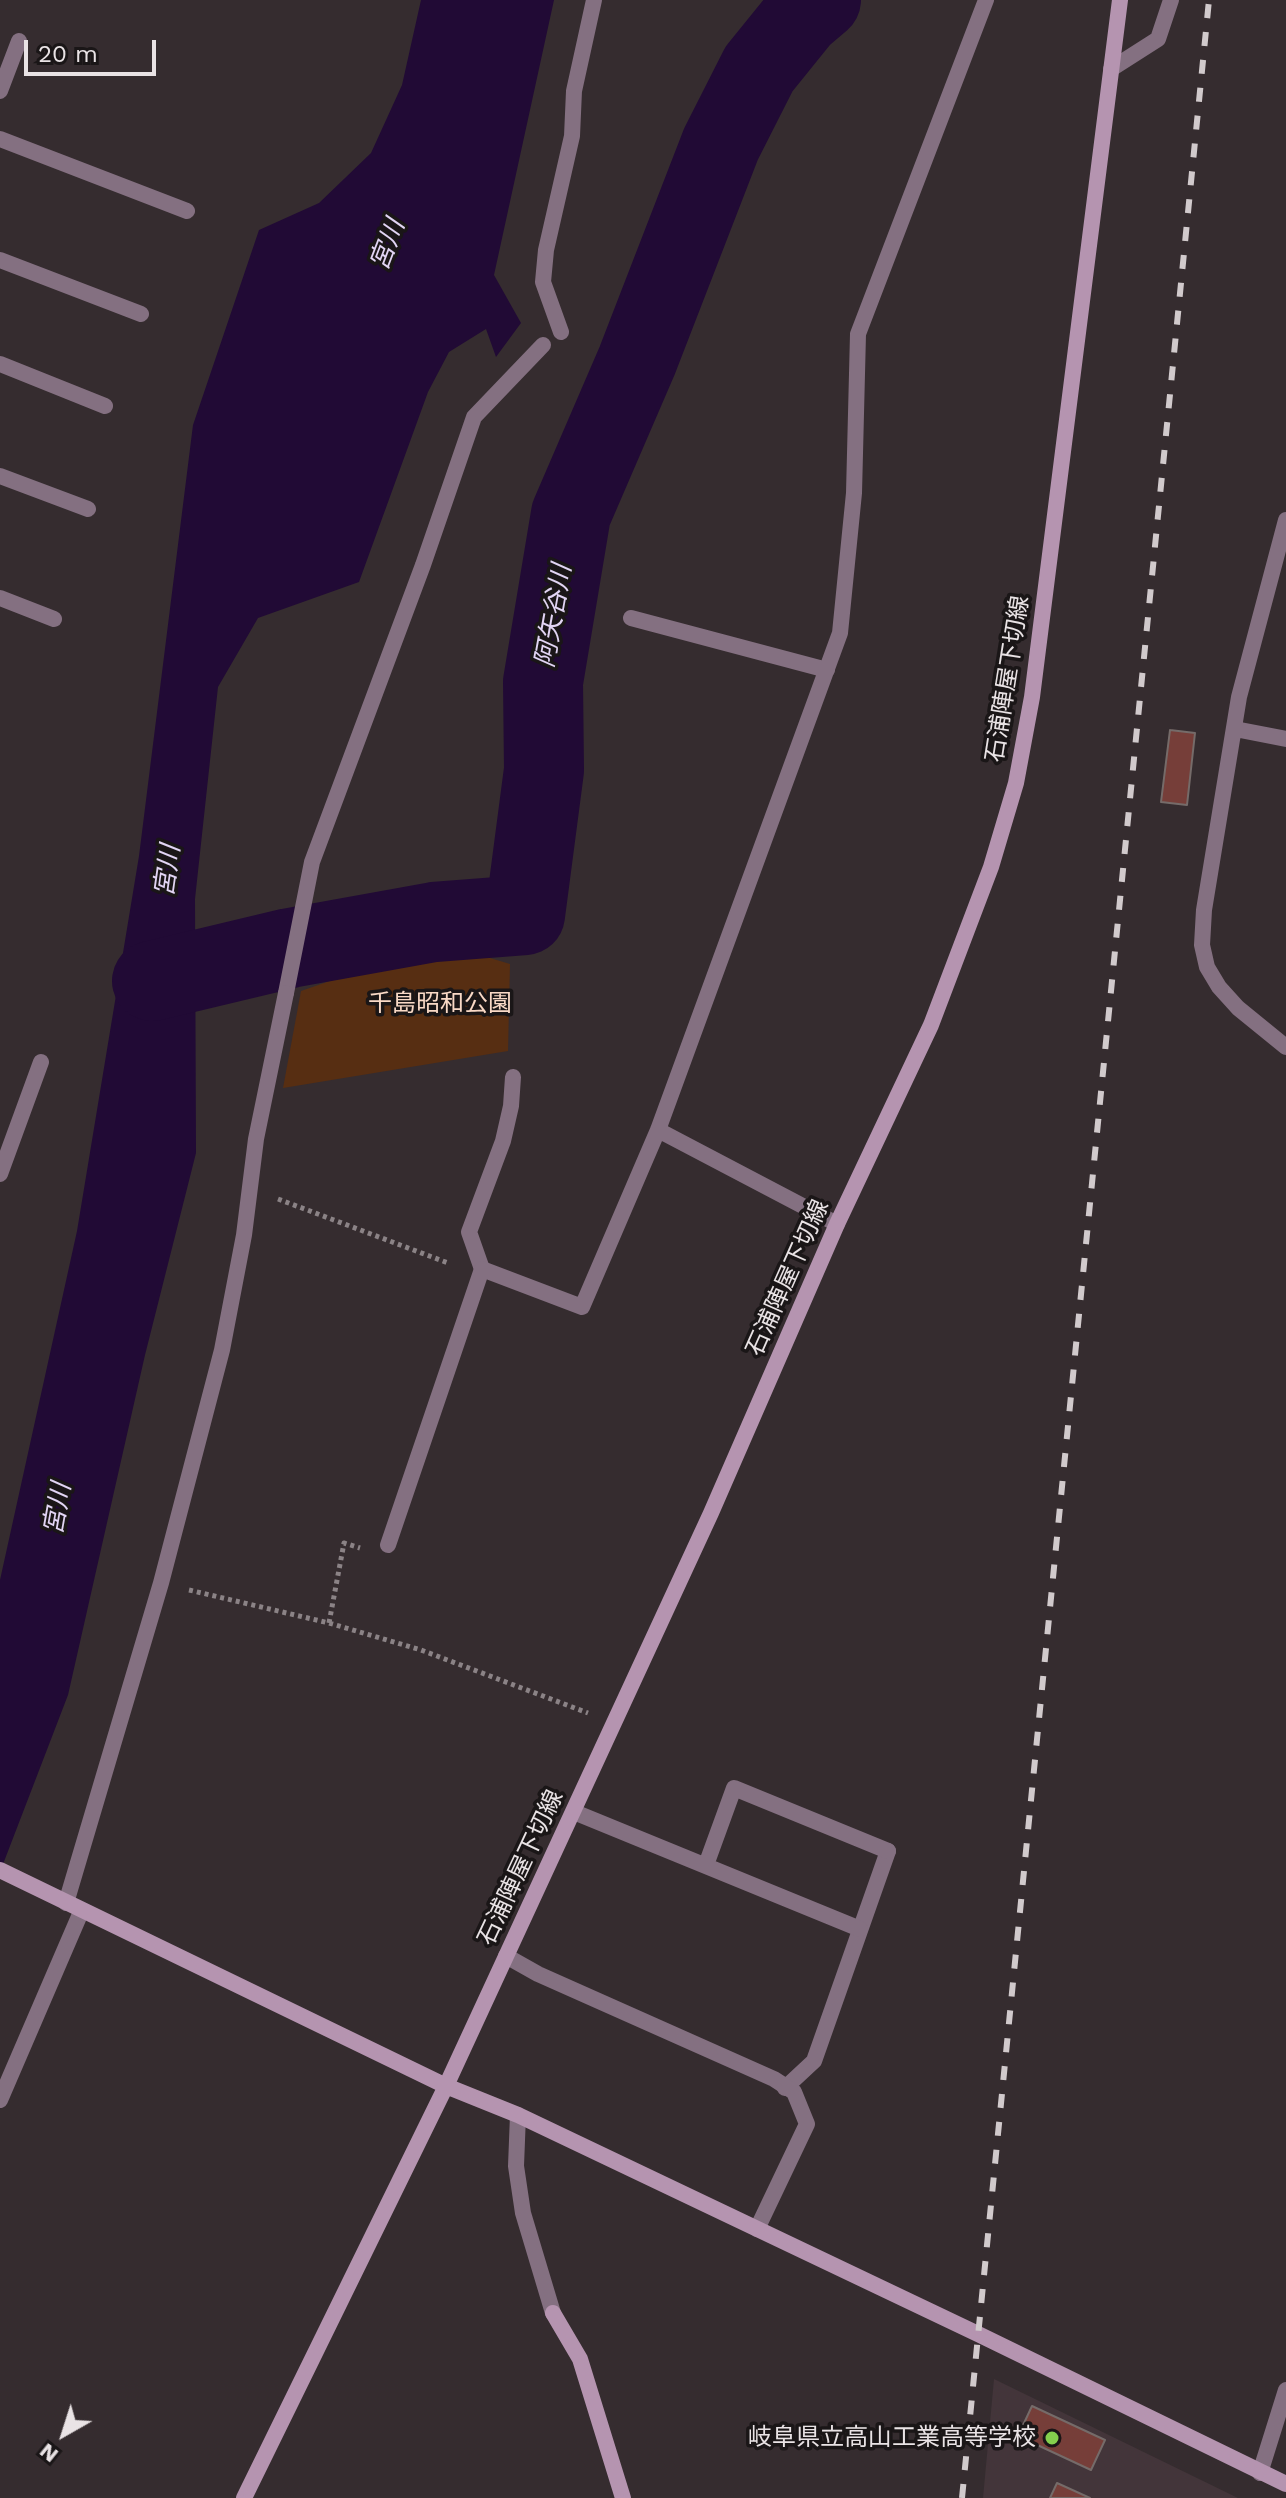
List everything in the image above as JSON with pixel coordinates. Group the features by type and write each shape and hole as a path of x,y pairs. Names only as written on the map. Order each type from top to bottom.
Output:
{"main road":[{"name":"石浦陣屋下切線","path":"244,2498 446,2086 711,1513 837,1224 931,1025 991,867 1016,783 1032,697 1120,0"},
{"path":"0,1870 446,2086 518,2115 1286,2484"},
{"path":"553,2313 580,2359 623,2498"}],"street":[{"path":"561,332 543,282 546,250 572,136 574,91 594,0"},
{"path":"481,1272 582,1307 658,1130 840,633 854,493 858,334 986,0"},
{"path":"1111,69 1158,39 1171,0"},
{"path":"0,91 19,41"},
{"path":"0,139 187,211"},
{"path":"0,260 141,314"},
{"path":"0,2100 67,1904 161,1583 222,1350 244,1235 256,1139 312,862 423,565 474,417 543,345"},
{"path":"0,364 105,406"},
{"path":"0,476 88,509"},
{"path":"1286,520 1239,697 1204,910 1202,945 1207,967 1219,987 1238,1008 1286,1047"},
{"path":"0,598 54,619"},
{"path":"631,618 827,670"},
{"path":"1235,729 1286,739"},
{"path":"0,1174 41,1062"},
{"path":"388,1545 481,1272 469,1232 503,1141 511,1106 513,1077"},
{"path":"658,1130 837,1224"},
{"path":"706,1865 734,1788 888,1851 814,2061 785,2088"},
{"path":"574,1812 860,1929"},
{"path":"506,1956 538,1974 774,2079 794,2092 807,2124 757,2229"},
{"path":"518,2115 516,2166 523,2213 553,2313"},
{"path":"1260,2473 1286,2390"}],"path":[{"path":"250,1188 481,1272"},
{"path":"329,1623 344,1543 366,1550"},
{"path":"161,1583 329,1623 421,1650 612,1723"}],"shaded area":[{"name":"岐阜県立高山工業高等学校","path":"994,2379 1238,2498 983,2498"}],"green space":[{"name":"千島昭和公園","path":"440,943 510,964 508,1051 283,1088 301,991"}],"water":[{"name":"宮川","path":"421,0 554,0 494,275 521,323 496,357 486,329 449,352 428,392 359,582 258,618 218,687 195,899 196,1153 145,1355 68,1695 0,1872 0,1580 77,1231 139,856 193,425 259,230 319,203 371,153 402,85"}],"building":[{"path":"1170,730 1195,733 1187,805 1161,802"},
{"path":"1032,2406 1105,2440 1091,2470 1018,2436"},
{"path":"1057,2483 1090,2498 1050,2498"}],"waterway":[{"name":"阿矢谷川","path":"152,981 290,948 434,922 525,915 544,770 543,682 571,514 637,361 721,144 759,69 801,17 821,0"}],"railway":[{"path":"962,2498 1209,0"}],"place":[{"name":"岐阜県立高山工業高等学校","path":"1052,2438"}]}
